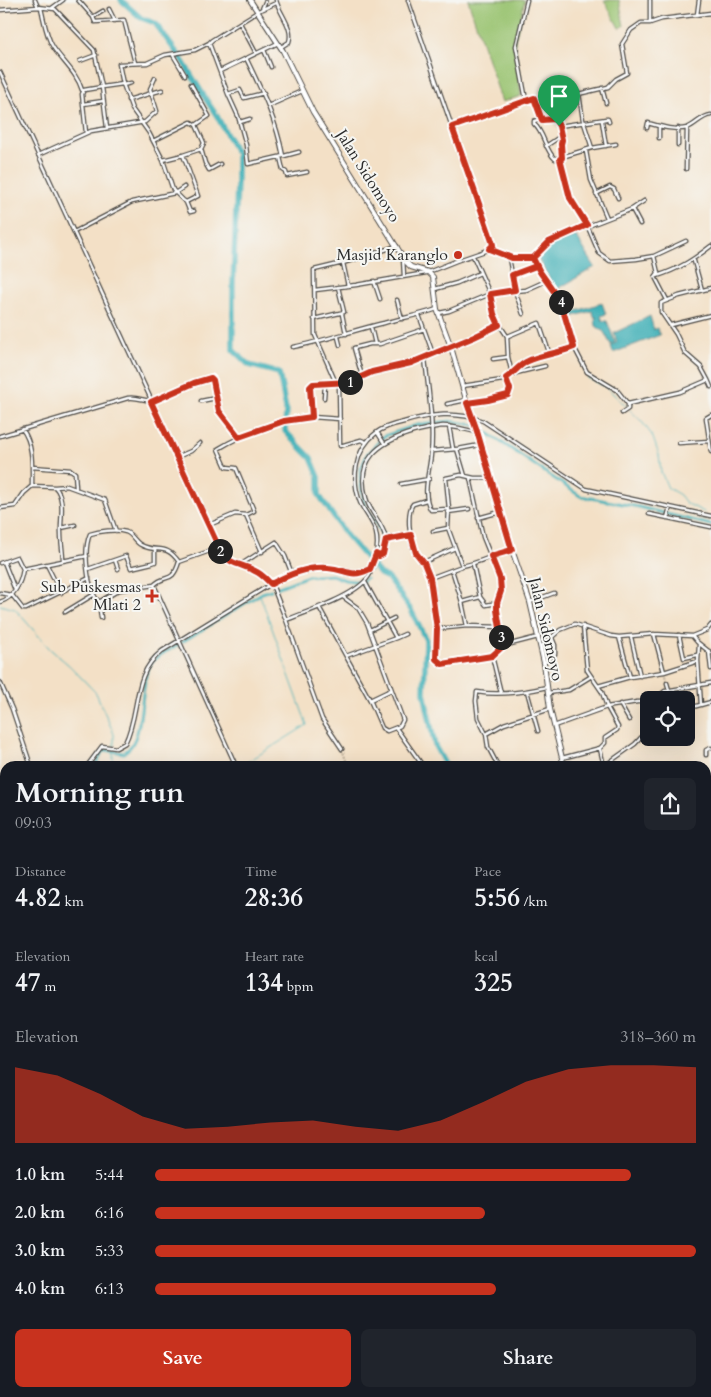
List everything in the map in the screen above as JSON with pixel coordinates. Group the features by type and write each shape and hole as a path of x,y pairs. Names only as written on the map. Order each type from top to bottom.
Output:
{"main road":[{"name":"Jalan Sidomoyo","path":"250,0 256,12 281,47 313,112 403,257 411,267 428,272 433,277 438,311 451,346 461,386 477,430 500,512 530,602 544,663 550,709 563,761"}],"street":[{"path":"35,0 40,8 50,41 65,64 74,73 82,91 86,133"},
{"path":"52,8 63,0"},
{"path":"78,0 96,22 125,21 135,63"},
{"path":"315,290 428,272 473,256 489,249 493,245 408,0"},
{"path":"526,100 516,46 527,0"},
{"path":"650,0 650,23"},
{"path":"697,14 699,0"},
{"path":"194,211 190,212 186,202 175,193 153,141 137,118 128,100 119,64 141,64 152,62 165,55 191,52 209,43 276,1 287,24 290,36 289,42 281,47"},
{"path":"262,9 265,2"},
{"path":"0,10 55,9 89,44 96,55 107,128"},
{"path":"109,9 115,21"},
{"path":"93,17 103,11"},
{"path":"452,127 526,100 550,96 564,97 609,86 616,79 627,73 622,44 633,28 641,23 711,13"},
{"path":"240,23 256,53"},
{"path":"209,43 240,122 246,145 248,164 299,152"},
{"path":"220,72 278,43"},
{"path":"264,49 271,67"},
{"path":"173,54 185,75"},
{"path":"80,61 96,55"},
{"path":"246,58 264,93 279,132 283,170 287,176 307,172"},
{"path":"0,72 218,548 226,559 260,573 272,586 322,719 342,748"},
{"path":"38,155 86,133 142,123 157,112 150,87 155,78"},
{"path":"82,91 131,83"},
{"path":"191,84 209,116 196,125"},
{"path":"602,88 606,103"},
{"path":"128,100 162,90"},
{"path":"228,94 240,90 244,98 264,93"},
{"path":"268,106 302,91"},
{"path":"579,94 584,122 592,148"},
{"path":"534,98 542,119"},
{"path":"83,104 104,101"},
{"path":"647,128 648,123 659,127 687,128 703,117 711,115"},
{"path":"240,122 250,119"},
{"path":"616,144 592,148 586,151 561,158 554,159 538,127 534,123 542,119 555,119 559,126 561,158 570,198 587,225 598,252 608,260 654,256 686,241"},
{"path":"559,126 608,119 609,122"},
{"path":"602,120 606,146"},
{"path":"153,141 191,122 196,125 204,143 201,149 209,170 220,164"},
{"path":"659,127 659,138"},
{"path":"678,128 678,145"},
{"path":"686,169 687,128"},
{"path":"546,146 561,136"},
{"path":"162,160 201,149"},
{"path":"586,151 591,180 607,218"},
{"path":"184,154 198,196 186,202"},
{"path":"596,194 610,187 614,189 618,198"},
{"path":"74,232 132,202 175,193 184,188"},
{"path":"489,249 518,260 533,258 549,242 587,225 632,209 644,202"},
{"path":"632,209 640,224"},
{"path":"366,442 361,440 340,446 338,384 315,335 314,270 396,246"},
{"path":"655,276 670,272 694,261 711,246"},
{"path":"473,256 490,294 494,314 507,336 508,357 512,374"},
{"path":"654,256 658,273 655,276"},
{"path":"403,257 404,276"},
{"path":"509,258 515,290 523,314"},
{"path":"533,258 536,266 558,295 563,305 574,347 586,372 617,390 628,404 628,409 622,413"},
{"path":"694,261 702,290"},
{"path":"343,263 348,286"},
{"path":"512,275 536,266"},
{"path":"434,290 480,273"},
{"path":"655,276 667,300"},
{"path":"293,347 419,315 449,311 490,294 526,290 546,281"},
{"path":"374,282 380,299"},
{"path":"338,287 344,311 342,314 346,334"},
{"path":"711,288 667,300 661,303 660,306 663,316 685,353 701,367 711,386"},
{"path":"397,300 402,319"},
{"path":"314,319 342,314"},
{"path":"419,315 433,354"},
{"path":"670,326 711,315"},
{"path":"507,336 539,323 550,355"},
{"path":"312,417 310,388 313,384 325,385 350,382 362,376 425,358 499,325"},
{"path":"371,327 375,344"},
{"path":"362,376 354,348 380,344 424,329"},
{"path":"338,337 340,345"},
{"path":"461,386 506,378 526,361 574,347"},
{"path":"493,359 508,357"},
{"path":"425,358 432,451 426,500 431,510 469,509"},
{"path":"512,374 545,366"},
{"path":"0,436 128,398 136,397 151,402 194,383 211,378 219,411 239,437"},
{"path":"448,404 488,400 508,395 510,389 506,378"},
{"path":"628,404 680,392 708,380"},
{"path":"324,398 325,385"},
{"path":"201,401 216,398"},
{"path":"286,620 343,597 365,582 370,574 369,570 376,555 376,532 357,494 355,473 358,455 366,442 378,433 400,423 452,414 473,418 483,421 586,489 711,516"},
{"path":"711,415 706,418 711,452"},
{"path":"209,525 237,513 246,515 254,511 236,468 226,467 218,449 239,437 284,421 312,417 340,419"},
{"path":"376,555 383,554 386,540 382,528 368,504 363,483 366,465 383,441 431,426 449,426 477,430"},
{"path":"449,426 453,450"},
{"path":"22,429 30,445 32,486"},
{"path":"378,433 383,441"},
{"path":"679,443 709,441"},
{"path":"177,457 191,451 200,443"},
{"path":"432,451 458,450 480,445"},
{"path":"458,450 465,476"},
{"path":"32,467 71,470 75,473 76,488"},
{"path":"462,566 448,528 445,480 448,477 465,476 470,478 490,478"},
{"path":"470,478 483,537 500,579 501,591 497,603 503,646"},
{"path":"401,484 428,480"},
{"path":"0,508 15,506 24,493 32,486 68,486 107,502 116,531"},
{"path":"55,487 59,493 62,514 61,528 64,561"},
{"path":"426,500 411,506 409,517 416,553 424,563 430,578 437,629 436,659 439,663 451,664 492,656 503,646 538,637"},
{"path":"667,517 669,508"},
{"path":"478,518 500,512"},
{"path":"649,514 711,527"},
{"path":"246,515 262,552"},
{"path":"61,528 75,525"},
{"path":"433,532 448,528"},
{"path":"101,618 99,602 92,595 89,578 87,556 90,534 116,531 126,532 139,544 169,551 179,562"},
{"path":"386,540 411,535"},
{"path":"240,565 277,543 292,574"},
{"path":"99,602 119,590 154,585 173,576 179,562 218,548"},
{"path":"424,563 426,560 455,548"},
{"path":"88,569 127,556 131,568 152,563 155,562 155,549"},
{"path":"430,578 512,550"},
{"path":"23,569 87,556"},
{"path":"0,602 7,600 12,595 18,586 23,569 17,557 2,563 15,590"},
{"path":"115,560 118,569"},
{"path":"473,564 480,597 486,605 497,603"},
{"path":"47,565 61,593"},
{"path":"91,761 102,746 116,748 125,743 141,682 147,666 156,656 292,574 319,568 331,568 355,574 369,570"},
{"path":"452,570 467,626"},
{"path":"0,593 12,595 25,609 89,578"},
{"path":"365,582 396,638"},
{"path":"154,585 234,761"},
{"path":"530,602 554,593"},
{"path":"65,612 92,595"},
{"path":"318,607 370,700 384,730 396,728 404,720 391,690 370,630 358,608 343,597"},
{"path":"462,602 480,597"},
{"path":"370,630 394,618"},
{"path":"541,647 560,630 575,624 606,635 619,637 654,634 692,636 706,630 711,625"},
{"path":"437,629 467,626 500,627"},
{"path":"562,758 600,748 605,744 605,738 618,729 598,686 587,670 583,626"},
{"path":"346,656 405,634"},
{"path":"654,634 664,672"},
{"path":"679,635 684,658 698,655"},
{"path":"692,636 710,651 711,669"},
{"path":"619,637 630,677"},
{"path":"631,637 640,676"},
{"path":"544,663 555,654 555,645 552,638"},
{"path":"700,644 698,661 701,704"},
{"path":"492,656 501,693"},
{"path":"598,686 630,677 664,672 698,661"},
{"path":"548,693 571,689 591,677"},
{"path":"0,682 12,709 29,761"},
{"path":"667,683 669,690 711,683"},
{"path":"495,761 488,747 486,734 477,712 477,692 489,694 527,691 547,687"},
{"path":"370,700 391,690"},
{"path":"527,691 538,731"},
{"path":"554,726 608,707 640,702"},
{"path":"695,706 711,702"},
{"path":"620,704 629,720"},
{"path":"486,734 504,724 550,709"},
{"path":"396,728 419,761"},
{"path":"611,761 640,739"},
{"path":"600,748 603,761"},
{"path":"706,755 706,750 711,748"}],"green space":[{"path":"468,0 525,0 515,40 521,96 502,102"},
{"path":"604,0 619,0 624,26 619,28"}],"water":[{"path":"576,236 595,267 556,290 538,259 551,245"},
{"path":"602,303 606,314 601,316 603,321 607,321 615,342 611,345 604,332 596,326 595,319 597,317 595,318 592,311 571,317 570,313"},
{"path":"650,316 654,330 657,328 660,335 613,353 611,346 617,342 614,333"}],"waterway":[{"path":"121,0 141,18 155,23 177,53"},
{"path":"179,55 217,116 237,154 233,350 249,365 279,373 286,409 285,431 311,458 319,477 319,495 346,535 372,565"},
{"path":"588,378 606,387 626,406"},
{"path":"630,410 652,435 659,455 661,472 668,488 680,495 686,503 704,512"},
{"path":"380,552 382,534 364,503 360,480 360,471 367,454 384,436 417,425 450,421 476,425 580,496 639,507 711,525"},
{"path":"370,570 377,558"},
{"path":"374,567 380,574 388,578 411,610 426,640 424,692 435,746 443,761"},
{"path":"315,576 332,575 345,580 362,582 366,578"},
{"path":"276,588 312,576"},
{"path":"182,642 262,593 271,590"},
{"path":"249,761 307,725 260,595"},
{"path":"0,605 15,609 50,649 70,666 96,693 114,734 114,746"},
{"path":"126,751 132,745 136,735 144,685 150,665 159,656 178,645"},
{"path":"98,761 105,750 124,753"},
{"path":"113,753 114,761"}],"tunnel":[{"path":"664,672 667,683"},
{"path":"342,749 346,761"}],"place":[{"name":"Masjid Karanglo","path":"458,255"},
{"name":"Sub Puskesmas Mlati 2","path":"152,596"}],"route":[{"path":"559,126 555,119 542,120 534,98 452,127 492,241 493,245 489,249 518,260 533,258 536,266 558,295 563,305 574,347 526,361 506,378 510,389 508,395 467,403 512,550 491,556 500,579 501,591 497,610 503,646 492,656 442,664 437,662 436,659 437,629 430,578 424,563 413,547 411,535 386,540 383,554 379,556 376,554 370,569 358,574 326,567 301,571 271,584 255,570 226,559 218,548 151,402 194,383 211,378 213,380 218,409 239,437 284,421 312,417 310,387 313,384 325,385 350,382 372,372 399,367 425,358 499,325 494,314 490,294 515,290 512,275 536,266 533,258 549,242 587,225 570,198 560,159 563,152 559,126"}]}
